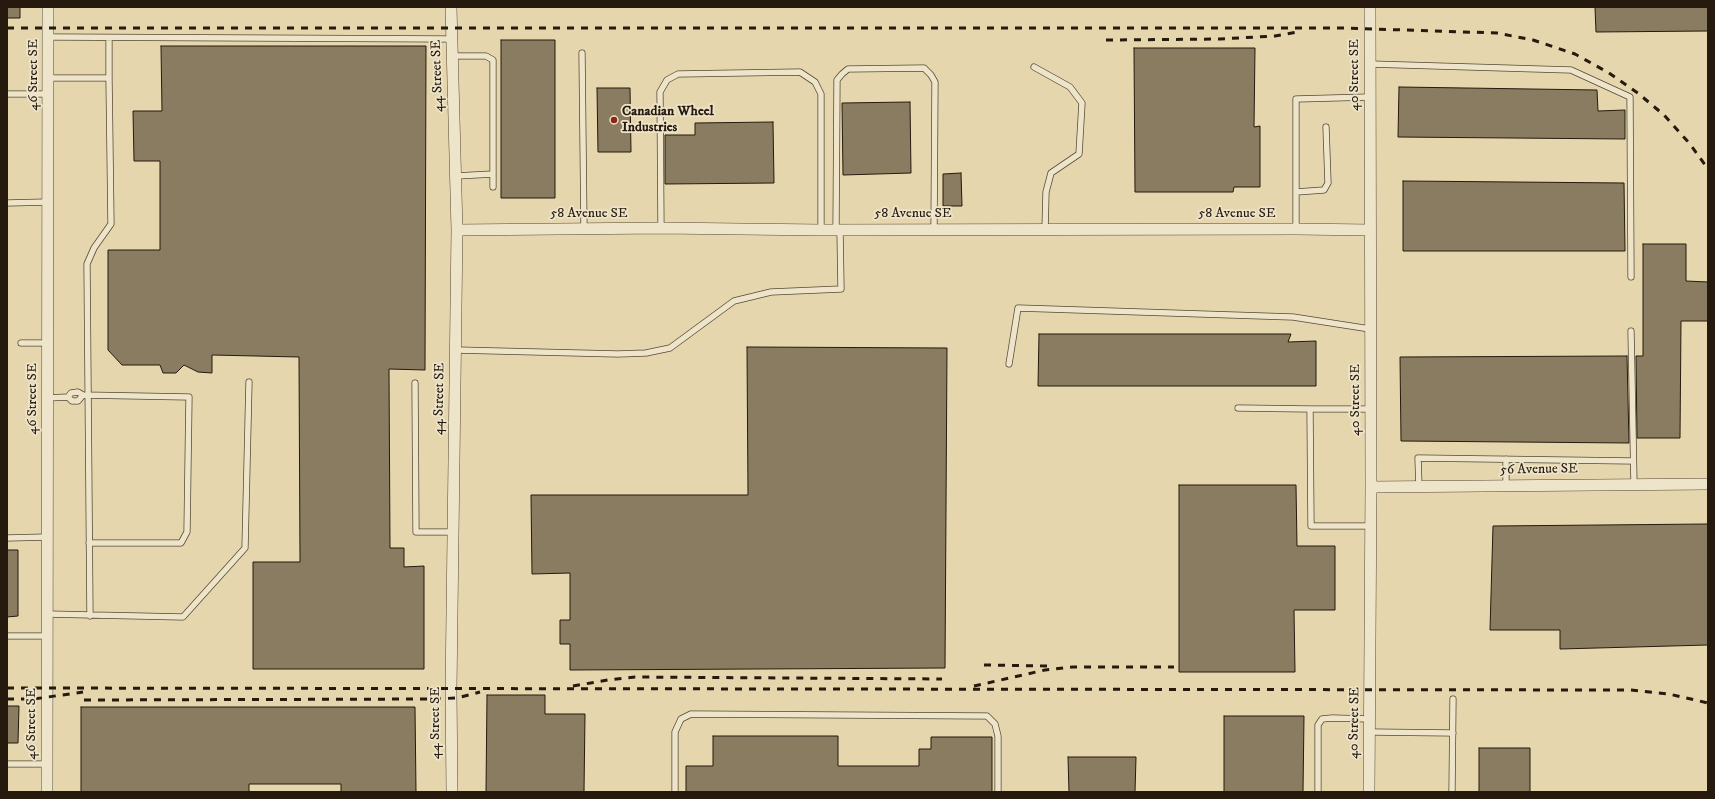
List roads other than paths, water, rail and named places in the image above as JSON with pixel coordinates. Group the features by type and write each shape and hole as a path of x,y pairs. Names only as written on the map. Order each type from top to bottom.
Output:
{"street":[{"name":"46 Street SE","path":"47,792 48,7"},
{"name":"44 Street SE","path":"451,7 457,230 451,690 452,792"},
{"name":"40 Street SE","path":"1369,792 1371,487 1370,7"},
{"name":"58 Avenue SE","path":"457,230 661,228 821,230 1370,230"},
{"name":"56 Avenue SE","path":"1371,487 1708,484"}],"lane":[{"path":"49,37 451,39"},
{"path":"90,616 86,395 88,264 94,248 111,224 109,38"},
{"path":"582,53 584,229"},
{"path":"452,56 486,56 493,60 493,187"},
{"path":"1370,64 1571,70 1630,97 1631,277"},
{"path":"1034,67 1070,86 1082,103 1079,154 1051,173 1046,192 1045,230"},
{"path":"456,350 618,354 646,353 670,348 734,301 771,292 841,289 838,230 838,80 848,69 924,68 935,82 934,229"},
{"path":"661,228 660,92 667,80 678,74 800,72 816,82 821,94 821,230"},
{"path":"48,78 109,78"},
{"path":"7,94 48,94"},
{"path":"1296,229 1296,99 1370,97"},
{"path":"1296,192 1324,190 1328,183 1326,128"},
{"path":"456,176 493,174"},
{"path":"7,203 48,202"},
{"path":"1009,364 1018,308 1293,317 1370,329"},
{"path":"1632,330 1634,484"},
{"path":"21,343 48,343"},
{"path":"47,614 183,617 245,548 249,382"},
{"path":"415,383 416,532 453,532"},
{"path":"48,398 68,397 72,401 78,401 86,395 189,397 188,532 181,543 89,543"},
{"path":"1238,408 1370,409"},
{"path":"1310,409 1311,526 1370,526"},
{"path":"1419,486 1418,458 1633,461"},
{"path":"1506,459 1506,486"},
{"path":"7,538 47,537"},
{"path":"7,636 47,636"},
{"path":"1452,792 1453,699"},
{"path":"675,792 675,732 680,719 691,714 987,716 996,724 998,736 998,792"},
{"path":"1318,792 1318,725 1322,719 1370,719"},
{"path":"1370,732 1452,733"},
{"path":"7,764 47,764"}],"railway":[{"path":"7,28 1342,28 1497,33 1533,40 1575,54 1609,73 1639,94 1664,115 1690,144 1708,169"},
{"path":"1106,40 1220,39 1275,36 1298,32"},
{"path":"984,665 1048,666"},
{"path":"974,686 1045,670 1073,667 1174,667"},
{"path":"573,686 635,677 942,679"},
{"path":"7,688 1631,690 1669,694 1708,703"},
{"path":"7,699 34,699 83,692"},
{"path":"84,700 433,699 457,698 480,692"}],"place":[{"name":"Canadian Wheel Industries","path":"614,120"}]}
